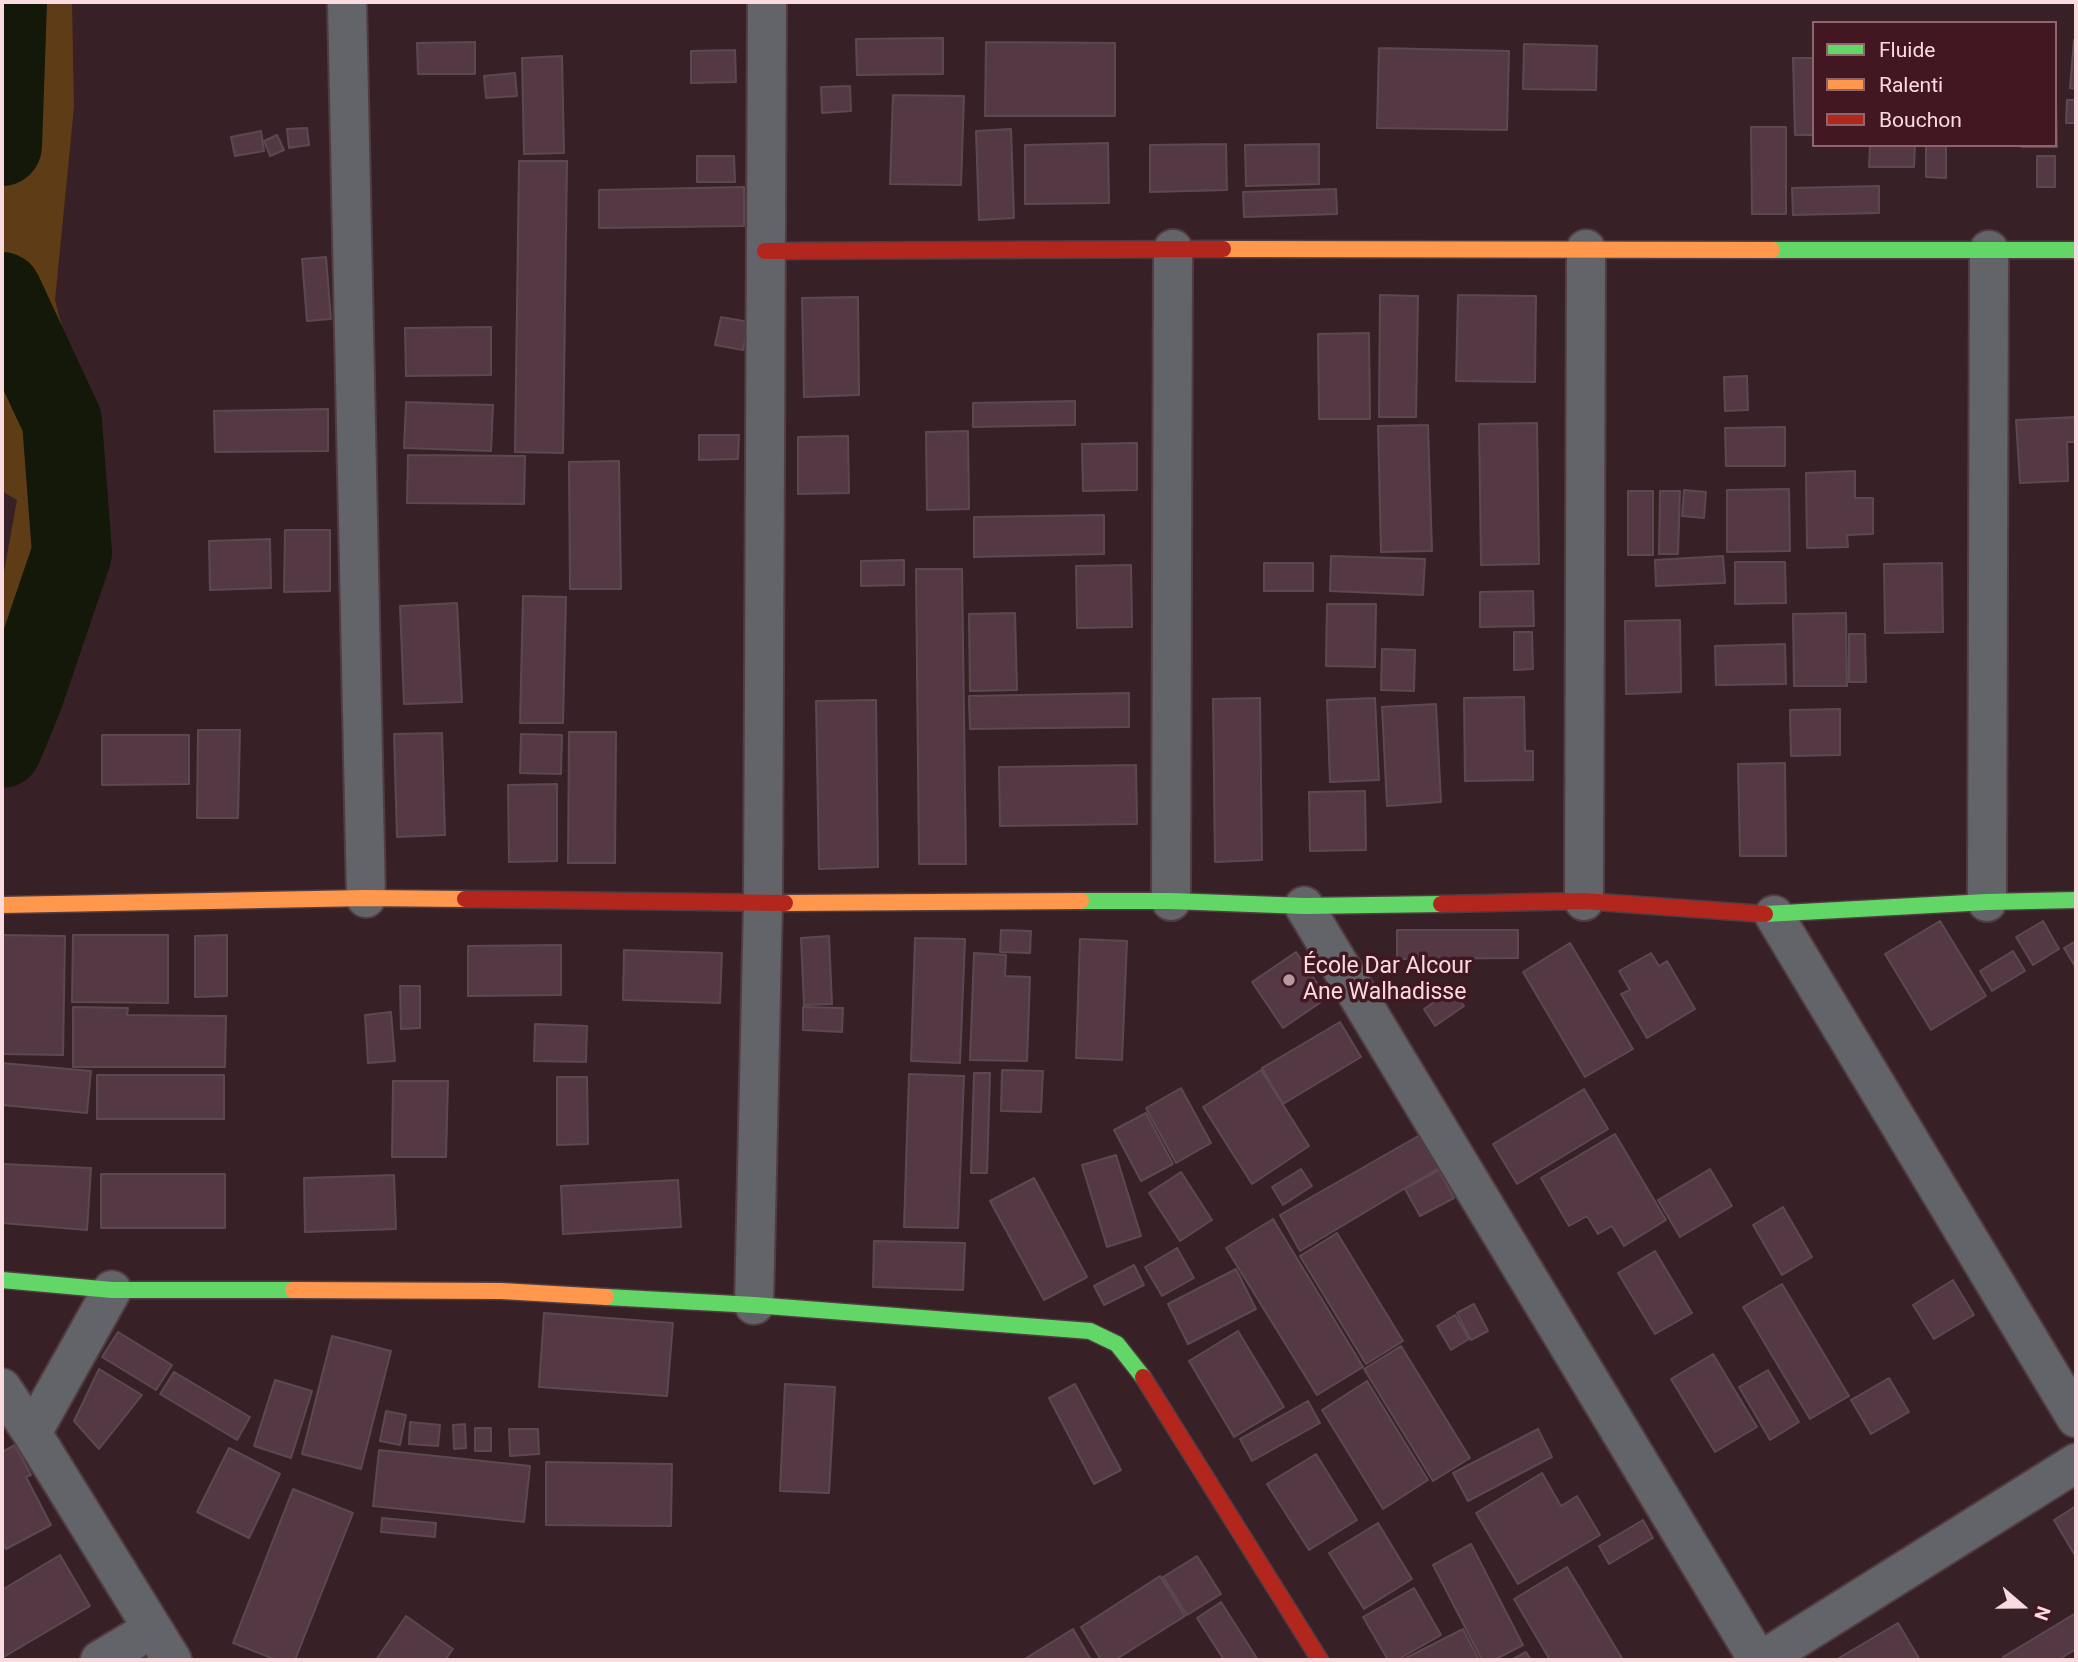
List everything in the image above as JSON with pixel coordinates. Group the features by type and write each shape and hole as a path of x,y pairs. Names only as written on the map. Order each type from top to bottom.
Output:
{"street":[{"path":"347,2 366,898"},
{"path":"754,1305 763,903 767,2"},
{"path":"1171,901 1173,249"},
{"path":"1584,901 1586,249"},
{"path":"1987,902 1989,250"},
{"path":"765,251 2076,250"},
{"path":"2,905 366,898 763,903 1171,901 1304,906 1584,901 1774,915 1987,902 2076,900"},
{"path":"1304,906 1760,1660 2076,1463"},
{"path":"1774,915 2076,1418"},
{"path":"2,1280 111,1290 501,1291 754,1305 1090,1331 1117,1344 1133,1362 1320,1660"},
{"path":"32,1433 111,1290"},
{"path":"2,1388 162,1645 100,1660"}],"shaded area":[{"path":"2,2 72,2 74,107 55,300 89,430 70,657 2,790 2,583 17,500 2,491"}],"building":[{"path":"943,38 943,74 857,75 856,39"},
{"path":"2076,40 2076,89 2070,88"},
{"path":"475,42 475,74 418,74 417,43"},
{"path":"986,42 1115,43 1115,116 985,116"},
{"path":"1524,44 1597,46 1596,90 1523,89"},
{"path":"1379,48 1509,51 1507,130 1377,128"},
{"path":"735,50 736,82 691,83 691,51"},
{"path":"562,56 564,153 524,154 522,58"},
{"path":"1793,58 1812,58 1812,135 1795,135"},
{"path":"515,73 517,96 486,98 484,76"},
{"path":"850,86 851,111 822,113 821,87"},
{"path":"893,95 964,96 961,185 890,184"},
{"path":"2067,100 2076,100 2076,123 2066,123"},
{"path":"1751,127 1786,127 1786,214 1752,214"},
{"path":"307,128 309,145 289,148 287,129"},
{"path":"1011,129 1014,218 979,220 976,131"},
{"path":"261,131 264,151 235,156 231,137"},
{"path":"277,135 284,150 270,156 264,141"},
{"path":"1108,143 1109,203 1025,204 1025,145"},
{"path":"1226,144 1227,190 1150,192 1150,145"},
{"path":"1319,144 1319,184 1246,186 1245,145"},
{"path":"1870,147 1915,147 1914,167 1869,167"},
{"path":"1926,147 1946,147 1946,178 1926,177"},
{"path":"697,156 734,156 735,182 697,182"},
{"path":"2037,156 2055,156 2055,187 2037,187"},
{"path":"519,161 567,161 563,453 515,452"},
{"path":"1879,186 1879,213 1793,215 1792,188"},
{"path":"744,187 744,226 599,228 599,190"},
{"path":"1336,189 1337,214 1244,217 1243,192"},
{"path":"326,257 331,319 307,321 302,259"},
{"path":"1380,295 1418,296 1416,417 1379,417"},
{"path":"1458,295 1536,296 1535,382 1456,381"},
{"path":"858,297 859,395 804,397 802,298"},
{"path":"721,317 749,322 743,350 715,345"},
{"path":"491,327 491,375 406,376 405,328"},
{"path":"1369,333 1370,419 1319,419 1318,334"},
{"path":"1747,376 1748,410 1725,411 1724,377"},
{"path":"1075,401 1075,425 973,427 973,403"},
{"path":"406,402 493,405 491,451 404,448"},
{"path":"328,409 328,451 215,452 214,411"},
{"path":"2076,417 2076,442 2067,442 2068,481 2020,483 2016,420"},
{"path":"1537,423 1539,564 1481,565 1479,424"},
{"path":"1428,425 1432,551 1381,552 1378,426"},
{"path":"1785,427 1785,466 1726,466 1725,428"},
{"path":"968,431 969,509 927,510 926,432"},
{"path":"699,435 739,435 738,459 699,460"},
{"path":"848,436 849,493 798,494 798,437"},
{"path":"1137,443 1137,490 1083,491 1082,444"},
{"path":"408,455 525,456 524,504 407,503"},
{"path":"619,461 621,589 570,589 569,462"},
{"path":"1855,471 1855,498 1873,498 1873,534 1847,535 1848,547 1807,548 1806,473"},
{"path":"1789,489 1790,551 1727,552 1727,490"},
{"path":"1684,490 1706,492 1704,518 1682,516"},
{"path":"1628,491 1653,491 1653,555 1628,555"},
{"path":"1660,491 1680,491 1678,554 1659,554"},
{"path":"1104,515 1104,554 974,557 974,517"},
{"path":"285,530 330,530 330,591 284,592"},
{"path":"270,539 271,588 210,590 209,541"},
{"path":"1331,556 1425,559 1423,595 1330,591"},
{"path":"1723,556 1725,583 1656,586 1655,560"},
{"path":"904,560 904,585 861,586 861,561"},
{"path":"1735,562 1785,562 1786,603 1735,604"},
{"path":"1264,563 1313,563 1313,591 1264,591"},
{"path":"1942,563 1943,632 1885,633 1884,564"},
{"path":"1131,565 1132,627 1077,628 1076,566"},
{"path":"916,569 962,569 966,864 919,864"},
{"path":"1533,591 1534,626 1480,627 1480,592"},
{"path":"523,596 566,597 563,723 520,723"},
{"path":"457,603 462,702 404,704 400,606"},
{"path":"1327,604 1376,604 1375,667 1326,666"},
{"path":"1015,613 1017,690 970,691 969,614"},
{"path":"1846,613 1847,686 1794,686 1793,614"},
{"path":"1680,620 1681,692 1626,694 1625,621"},
{"path":"1514,632 1532,632 1533,669 1514,670"},
{"path":"1849,634 1865,634 1866,682 1849,682"},
{"path":"1785,644 1786,684 1716,685 1715,646"},
{"path":"1382,649 1415,650 1414,691 1381,690"},
{"path":"1129,693 1129,727 970,729 969,696"},
{"path":"1524,697 1525,751 1533,751 1533,780 1465,781 1464,698"},
{"path":"1260,698 1262,860 1215,862 1213,699"},
{"path":"1375,698 1379,780 1330,782 1327,700"},
{"path":"876,700 878,867 819,869 816,701"},
{"path":"1436,704 1441,802 1387,806 1382,707"},
{"path":"1840,709 1840,755 1791,756 1790,710"},
{"path":"198,730 240,730 238,818 197,818"},
{"path":"569,732 616,732 615,863 568,863"},
{"path":"442,733 445,835 397,837 394,734"},
{"path":"521,734 562,735 561,774 520,773"},
{"path":"102,735 189,735 189,784 102,785"},
{"path":"1785,763 1786,856 1740,856 1738,764"},
{"path":"1136,765 1137,824 1000,826 999,767"},
{"path":"557,784 557,861 509,862 508,785"},
{"path":"1365,791 1366,850 1310,851 1309,792"},
{"path":"1940,921 1986,996 1931,1030 1885,954"},
{"path":"2043,921 2059,949 2033,965 2016,937"},
{"path":"1001,930 1031,931 1030,953 1000,952"},
{"path":"1397,930 1518,930 1518,958 1397,959"},
{"path":"2,935 65,936 63,1055 2,1054"},
{"path":"73,935 168,935 168,1003 72,1002"},
{"path":"227,935 227,996 195,997 195,936"},
{"path":"829,936 832,1004 804,1005 801,938"},
{"path":"915,938 965,939 960,1063 911,1061"},
{"path":"1080,939 1127,941 1122,1060 1076,1058"},
{"path":"2076,941 2076,968 2064,948"},
{"path":"1570,943 1633,1049 1585,1077 1523,972"},
{"path":"561,945 561,995 468,996 468,946"},
{"path":"624,950 722,953 720,1003 623,1000"},
{"path":"2013,951 2025,971 1992,991 1980,971"},
{"path":"1296,952 1327,998 1283,1028 1252,982"},
{"path":"974,953 1006,955 1005,976 1030,977 1027,1061 970,1060"},
{"path":"1651,953 1659,966 1667,961 1695,1009 1647,1038 1621,994 1630,990 1619,971"},
{"path":"400,986 420,986 420,1028 401,1029"},
{"path":"1453,989 1464,1006 1435,1026 1424,1009"},
{"path":"73,1007 128,1008 127,1015 226,1016 225,1067 73,1067"},
{"path":"803,1007 843,1008 842,1032 803,1030"},
{"path":"391,1012 395,1061 368,1063 365,1015"},
{"path":"1340,1022 1361,1057 1283,1104 1262,1068"},
{"path":"535,1024 587,1026 586,1062 534,1061"},
{"path":"2,1063 91,1071 87,1113 2,1105"},
{"path":"1002,1070 1043,1071 1041,1112 1001,1111"},
{"path":"1261,1070 1309,1146 1252,1184 1203,1107"},
{"path":"974,1073 990,1073 987,1173 971,1173"},
{"path":"909,1074 964,1076 958,1228 904,1227"},
{"path":"97,1075 224,1075 224,1119 97,1119"},
{"path":"557,1077 587,1077 588,1144 557,1145"},
{"path":"393,1081 448,1081 446,1157 392,1157"},
{"path":"1181,1088 1211,1143 1176,1163 1146,1108"},
{"path":"1584,1089 1608,1129 1517,1184 1493,1144"},
{"path":"1146,1113 1173,1164 1141,1181 1114,1130"},
{"path":"1615,1134 1666,1220 1624,1246 1612,1226 1598,1234 1587,1216 1569,1226 1541,1178"},
{"path":"1420,1135 1439,1168 1300,1251 1280,1215"},
{"path":"1116,1155 1141,1236 1107,1247 1082,1165"},
{"path":"2,1164 91,1168 87,1230 2,1223"},
{"path":"1301,1169 1312,1186 1283,1205 1272,1187"},
{"path":"1710,1169 1732,1206 1680,1237 1658,1200"},
{"path":"1439,1170 1454,1198 1420,1216 1405,1189"},
{"path":"1181,1172 1212,1220 1180,1241 1149,1193"},
{"path":"101,1174 225,1174 225,1228 101,1228"},
{"path":"394,1175 396,1229 305,1232 304,1178"},
{"path":"1034,1178 1087,1277 1044,1300 990,1201"},
{"path":"678,1180 681,1227 563,1234 561,1186"},
{"path":"1783,1207 1812,1257 1782,1275 1753,1225"},
{"path":"1273,1219 1363,1367 1317,1395 1226,1248"},
{"path":"1337,1233 1403,1341 1366,1364 1300,1256"},
{"path":"874,1241 965,1243 963,1290 873,1287"},
{"path":"1177,1248 1194,1278 1162,1296 1145,1267"},
{"path":"1655,1251 1692,1313 1655,1334 1618,1273"},
{"path":"1134,1265 1144,1285 1104,1305 1094,1286"},
{"path":"1236,1269 1256,1309 1188,1344 1168,1304"},
{"path":"1953,1280 1974,1315 1934,1339 1913,1305"},
{"path":"1782,1284 1849,1396 1810,1419 1743,1307"},
{"path":"1474,1304 1488,1331 1471,1340 1457,1313"},
{"path":"544,1313 673,1323 667,1396 539,1387"},
{"path":"1455,1315 1469,1339 1451,1350 1437,1326"},
{"path":"1238,1331 1284,1407 1234,1437 1189,1361"},
{"path":"118,1332 172,1365 156,1390 102,1357"},
{"path":"332,1336 391,1351 361,1469 302,1454"},
{"path":"1401,1346 1470,1458 1433,1481 1364,1369"},
{"path":"1713,1354 1757,1427 1715,1452 1671,1379"},
{"path":"99,1369 142,1395 99,1449 74,1421"},
{"path":"1768,1370 1799,1422 1770,1440 1739,1387"},
{"path":"174,1372 250,1417 237,1440 160,1394"},
{"path":"1889,1378 1909,1412 1871,1434 1851,1400"},
{"path":"275,1380 312,1391 291,1458 254,1446"},
{"path":"1367,1381 1428,1480 1383,1509 1322,1410"},
{"path":"785,1384 835,1387 829,1493 780,1491"},
{"path":"1075,1384 1121,1470 1094,1484 1049,1398"},
{"path":"1308,1401 1320,1423 1252,1461 1240,1439"},
{"path":"386,1411 406,1415 400,1445 380,1441"},
{"path":"410,1422 440,1425 438,1446 409,1444"},
{"path":"465,1424 466,1448 454,1449 453,1425"},
{"path":"475,1428 491,1428 491,1451 475,1451"},
{"path":"509,1429 538,1429 539,1454 510,1456"},
{"path":"1538,1429 1552,1457 1468,1501 1453,1473"},
{"path":"15,1445 31,1475 26,1477 51,1525 6,1549 2,1540 2,1452"},
{"path":"229,1448 280,1474 249,1538 197,1512"},
{"path":"379,1450 530,1466 524,1522 373,1506"},
{"path":"1316,1454 1357,1520 1309,1550 1267,1484"},
{"path":"546,1462 672,1464 671,1526 546,1525"},
{"path":"1542,1473 1561,1506 1577,1496 1600,1535 1518,1584 1476,1513"},
{"path":"293,1489 353,1513 295,1660 277,1660 233,1643"},
{"path":"2076,1506 2076,1557 2054,1520"},
{"path":"382,1518 436,1523 435,1537 381,1532"},
{"path":"1643,1520 1653,1538 1609,1564 1599,1546"},
{"path":"1378,1523 1412,1579 1364,1609 1329,1553"},
{"path":"1471,1544 1523,1645 1494,1660 1482,1660 1433,1565"},
{"path":"60,1555 90,1606 2,1658 2,1590"},
{"path":"1197,1556 1221,1594 1187,1615 1163,1577"},
{"path":"1567,1567 1623,1660 1550,1660 1514,1599"},
{"path":"1160,1576 1185,1616 1115,1660 1101,1660 1081,1627"},
{"path":"1414,1588 1441,1635 1397,1660 1388,1660 1363,1617"},
{"path":"1221,1602 1258,1660 1224,1660 1197,1618"},
{"path":"2076,1613 2076,1649 2058,1660 2005,1660 2003,1657"},
{"path":"406,1616 453,1649 445,1660 376,1660"},
{"path":"1898,1623 1920,1660 1840,1660 1839,1658"},
{"path":"1073,1629 1091,1660 1023,1660"},
{"path":"1463,1629 1479,1660 1402,1660"},
{"path":"1526,1652 1531,1660 1511,1660"}],"waterway":[{"path":"2,146 7,2"},
{"path":"2,292 62,421 72,553 23,697 2,748"}],"traffic: fast":[{"path":"1772,250 2076,250"},
{"path":"1765,914 2076,900"},
{"path":"1081,901 1304,906 1441,904"},
{"path":"2,1280 112,1290 293,1290"},
{"path":"606,1297 754,1305 1090,1331 1117,1344 1143,1377"}],"traffic: slow":[{"path":"1223,249 1772,250"},
{"path":"2,905 366,898 465,899"},
{"path":"785,903 1081,901"},
{"path":"293,1290 501,1291 606,1297"}],"traffic: jam":[{"path":"765,251 1223,249"},
{"path":"465,899 785,903"},
{"path":"1441,904 1584,901 1765,914"},
{"path":"1143,1377 1320,1660"}],"place":[{"name":"École Dar Alcour Ane Walhadisse","path":"1289,980"}]}
